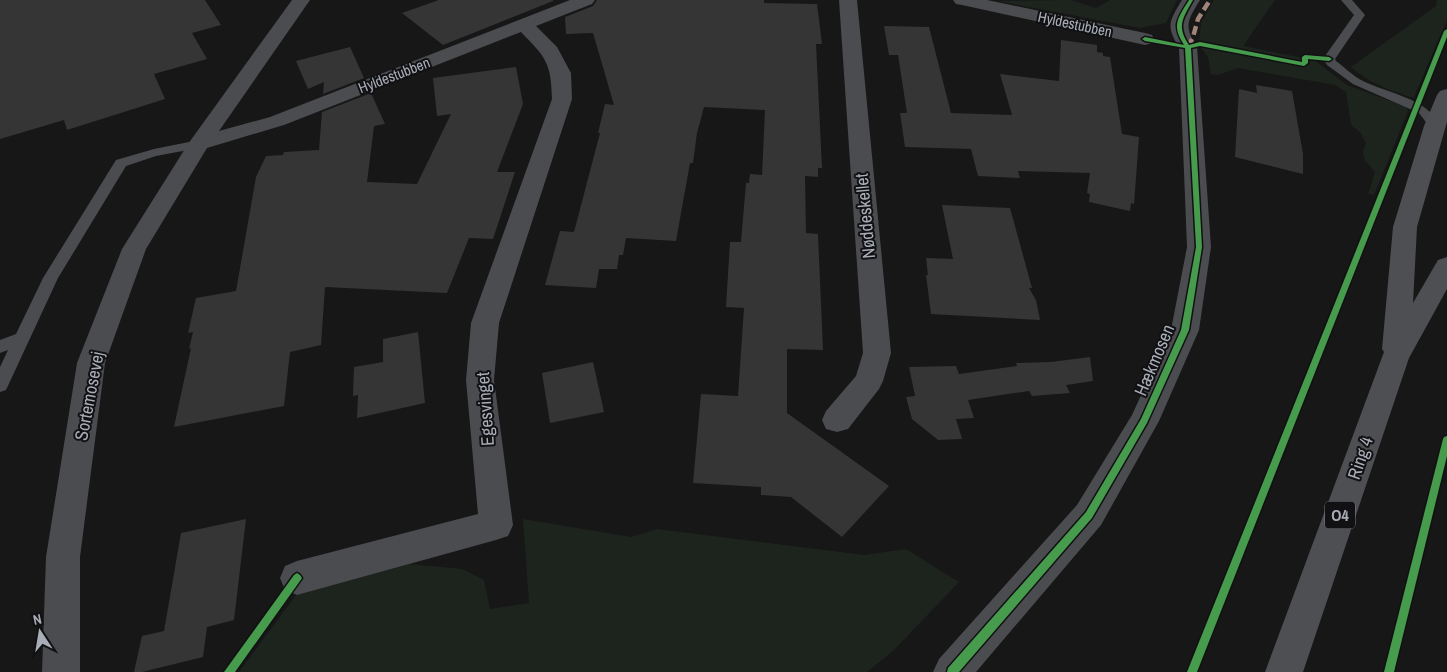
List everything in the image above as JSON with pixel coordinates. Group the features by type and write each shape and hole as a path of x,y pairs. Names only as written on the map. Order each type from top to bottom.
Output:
{"main road":[{"name":"Ring 4","path":"1395,358 1405,227 1435,126 1447,95"},
{"name":"Ring 4","path":"1284,672 1395,358 1447,266"}],"street":[{"name":"Sortemosevej","path":"61,672 63,557 91,363 134,249 199,144 301,0"},
{"name":"Hyldestubben","path":"199,144 277,121 586,0"},
{"name":"Nøddeskellet","path":"836,420 869,381 877,353 848,0"},
{"name":"Hyldestubben","path":"962,0 1145,39"},
{"name":"Hækmosen","path":"952,672 1089,515 1144,421 1185,330 1199,247 1188,46 1179,34 1177,24 1191,0"},
{"name":"Egesvinget","path":"298,578 496,525 480,380 485,323 562,98 561,73 550,51 523,24"}],"lane":[{"path":"1346,0 1360,15 1329,59 1336,68 1357,82 1423,110 1431,118 1435,126"},
{"path":"0,385 51,278 122,163 154,153 199,144"},
{"path":"0,347 23,338"}],"shaded area":[{"path":"1071,0 1096,8 1110,0 1177,0 1166,23 1140,28 998,1"},
{"path":"1214,0 1275,0 1243,46 1303,58 1302,63 1199,42 1201,23"},
{"path":"1437,0 1447,0 1447,20 1414,97 1379,85 1351,67 1436,6"},
{"path":"1200,46 1303,65 1308,64 1308,59 1314,60 1347,85 1406,107 1408,111 1374,195 1368,194 1375,172 1365,160 1363,152 1366,143 1360,132 1351,125 1346,92 1335,85 1238,68 1217,75 1211,74 1208,57"},
{"path":"523,519 631,537 657,529 864,555 906,549 959,582 893,651 867,672 239,672 296,595 410,564 462,569 484,580 490,609 529,603"}],"building":[{"path":"0,0 205,0 221,25 192,33 207,59 154,74 165,99 67,130 64,120 0,139"},
{"path":"439,0 553,1 443,45 402,13"},
{"path":"597,0 764,0 764,3 817,4 822,44 816,44 822,168 818,168 818,177 805,176 806,233 818,234 823,350 787,349 787,413 889,486 842,537 791,497 761,495 761,487 693,483 701,394 738,396 744,308 726,307 730,242 741,242 746,183 749,183 750,174 762,175 765,110 704,107 697,133 693,163 690,163 676,241 626,238 623,255 619,255 617,269 599,269 596,288 545,285 560,231 574,232 600,133 598,133 605,104 614,105 593,33 566,34 565,17 593,6"},
{"path":"884,26 929,27 951,113 1012,115 1000,74 1059,81 1061,40 1097,45 1097,52 1103,53 1103,56 1110,57 1122,134 1139,137 1134,204 1131,203 1130,211 1089,202 1090,194 1087,193 1090,173 1018,171 1020,178 978,176 971,149 905,147 900,113 907,113 898,55 889,55"},
{"path":"350,47 364,78 323,94 324,82 308,89 296,61"},
{"path":"516,67 523,104 497,172 515,172 493,239 469,238 447,293 325,287 321,345 290,352 284,406 174,427 191,348 189,349 193,332 188,333 196,298 236,291 256,177 266,156 283,155 284,152 319,150 322,112 371,93 385,124 374,126 367,182 417,184 451,114 437,116 433,78"},
{"path":"1256,85 1292,91 1303,154 1303,174 1235,157 1239,89 1257,93"},
{"path":"942,205 1010,208 1032,288 1029,288 1036,300 1040,320 931,314 926,275 928,275 926,258 953,259"},
{"path":"418,332 425,403 357,418 358,395 353,396 354,367 383,362 383,339"},
{"path":"1090,357 1093,381 1066,385 1070,393 1032,396 1029,391 968,400 974,418 956,419 962,439 938,440 912,419 906,397 915,396 909,367 956,366 959,374 1017,366 1016,363 1051,362"},
{"path":"593,362 604,412 550,423 542,373"},
{"path":"246,519 234,620 207,627 203,657 142,672 134,672 142,636 164,631 181,533"}],"marked path":[{"path":"1188,47 1198,19 1210,0"}],"cycle path":[{"path":"952,672 1089,515 1144,421 1185,330 1199,247 1188,47 1183,40 1179,28 1181,18 1191,0"},
{"path":"1192,672 1447,31"},
{"path":"1145,39 1188,47 1200,44 1304,64 1305,57 1329,59"},
{"path":"1389,672 1447,439"},
{"path":"229,672 297,578"}]}
